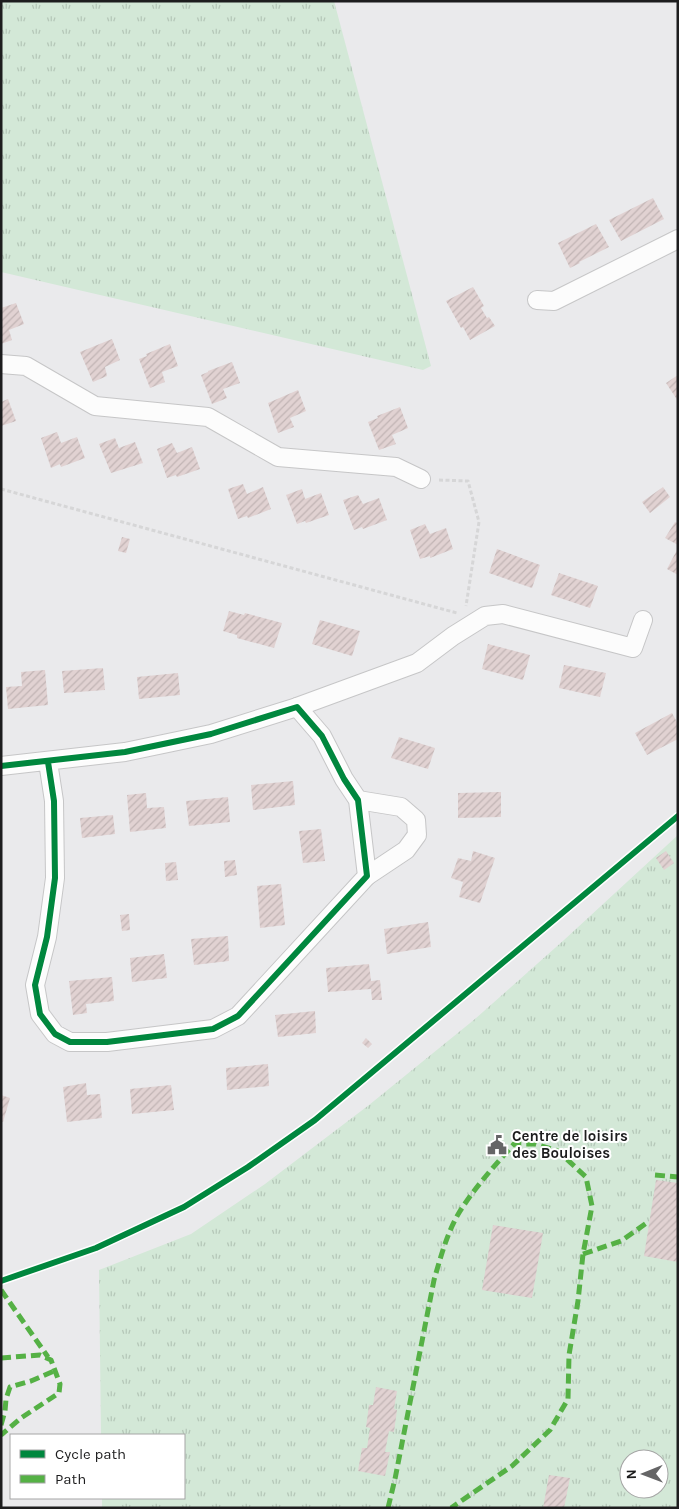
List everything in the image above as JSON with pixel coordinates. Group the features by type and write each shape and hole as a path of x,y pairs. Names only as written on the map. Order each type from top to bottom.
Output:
{"street":[{"path":"538,300 554,300 678,239"},
{"path":"1,364 26,366 95,406 208,417 278,457 396,467 421,479"},
{"path":"1,766 125,752 211,734 297,707 417,663 453,636 485,616 502,614 633,648 643,620"},
{"path":"297,707 322,736 344,779 358,800 368,876"},
{"path":"48,762 54,801 55,878 46,936 35,985 40,1014 55,1034 70,1042 107,1042 213,1029 238,1016 368,876 406,850 417,835 416,820 401,807 358,800"}],"path":[{"path":"1,489 464,615 479,522 468,481 421,479"}],"green space":[{"path":"1,1 334,1 431,366 423,370 1,272"},
{"name":"Centre de loisirs des Bouloises","path":"678,835 678,1508 102,1508 102,1499 185,1499 185,1434 101,1434 99,1270 191,1234 265,1184 369,1105 475,1019"}],"building":[{"path":"653,198 664,219 621,241 609,220"},
{"path":"596,224 609,247 570,268 558,243"},
{"path":"473,287 484,306 481,308 495,326 470,340 446,301"},
{"path":"16,303 24,324 9,330 12,340 1,344 1,308"},
{"path":"112,339 120,360 105,367 107,376 93,382 80,352"},
{"path":"170,344 178,366 162,372 165,382 150,388 139,359"},
{"path":"232,362 240,383 223,389 227,398 212,404 201,375"},
{"path":"678,375 678,401 666,383"},
{"path":"298,390 306,411 290,418 294,427 278,433 268,403"},
{"path":"8,399 16,421 1,426 1,402"},
{"path":"400,407 408,428 392,435 396,444 379,450 368,422 378,418 377,416"},
{"path":"57,432 61,443 77,437 85,458 61,467 60,464 51,468 41,438"},
{"path":"115,438 119,448 135,442 143,463 111,473 99,444"},
{"path":"172,443 177,453 192,447 200,469 177,477 176,475 167,478 157,449"},
{"path":"243,484 247,494 263,487 271,509 248,518 247,516 238,519 228,489"},
{"path":"663,487 670,497 650,513 642,502"},
{"path":"302,489 305,499 321,493 329,515 297,524 286,495"},
{"path":"358,495 363,504 379,498 387,520 363,529 362,527 354,530 343,500"},
{"path":"675,522 678,523 678,545 665,538"},
{"path":"425,524 430,534 446,528 453,549 430,558 430,556 420,559 410,530"},
{"path":"122,537 130,539 126,553 118,551"},
{"path":"678,548 678,575 667,569"},
{"path":"497,549 540,565 532,588 489,573"},
{"path":"559,573 598,586 590,608 551,595"},
{"path":"229,611 244,615 245,613 282,623 274,648 237,638 237,635 223,631"},
{"path":"320,620 360,631 352,656 312,644"},
{"path":"488,644 530,655 523,680 482,669"},
{"path":"564,665 606,673 600,697 559,688"},
{"path":"103,668 105,690 64,693 62,671"},
{"path":"45,670 48,705 8,709 6,687 22,686 21,672"},
{"path":"178,673 180,695 139,699 137,677"},
{"path":"672,713 678,724 678,739 647,755 635,733"},
{"path":"399,737 435,748 428,769 391,758"},
{"path":"293,781 295,805 253,810 251,785"},
{"path":"501,792 501,817 458,818 458,793"},
{"path":"146,793 147,808 164,807 166,828 130,832 127,795"},
{"path":"228,797 230,822 189,826 186,801"},
{"path":"113,815 115,834 82,838 80,818"},
{"path":"321,829 325,861 303,863 299,831"},
{"path":"473,851 495,858 480,903 459,897 463,882 451,878 458,858 471,861"},
{"path":"666,851 674,863 664,870 656,858"},
{"path":"235,860 237,875 225,877 224,861"},
{"path":"176,862 178,880 166,881 165,863"},
{"path":"281,884 285,925 260,928 257,886"},
{"path":"129,914 130,930 122,931 120,915"},
{"path":"428,922 431,947 387,954 384,929"},
{"path":"228,936 229,961 194,965 191,939"},
{"path":"164,954 167,978 132,982 130,958"},
{"path":"369,964 371,981 380,980 382,1000 372,1000 371,989 328,992 326,968"},
{"path":"112,977 114,1001 86,1004 87,1013 73,1015 69,981"},
{"path":"315,1011 316,1033 278,1037 275,1015"},
{"path":"366,1038 372,1044 368,1048 362,1043"},
{"path":"268,1064 269,1086 227,1090 226,1068"},
{"path":"86,1083 87,1095 100,1094 102,1118 67,1122 63,1087"},
{"path":"171,1085 174,1110 132,1114 130,1089"},
{"path":"1,1095 10,1098 3,1122 1,1121"},
{"path":"656,1180 678,1183 678,1262 644,1256"},
{"path":"493,1225 543,1233 532,1298 482,1290"},
{"path":"376,1387 397,1391 394,1409 397,1410 394,1432 389,1431 385,1452 390,1452 385,1476 358,1471 362,1448 367,1448 370,1428 366,1427 369,1405 373,1405"},
{"path":"549,1475 570,1478 564,1508 543,1508"}],"marked path":[{"path":"388,1508 434,1280 449,1234 457,1216 468,1199 514,1144 535,1144 558,1151 586,1177 592,1206 583,1254 578,1301 569,1355 568,1399 550,1430 512,1466 451,1508"},
{"path":"655,1175 678,1177"},
{"path":"583,1254 621,1241 648,1222"},
{"path":"1,1290 48,1357"},
{"path":"1,1358 40,1355 51,1360 60,1384 59,1393 21,1418 1,1435"},
{"path":"1,1425 10,1387 31,1381 54,1371"}],"cycle path":[{"path":"1,766 125,752 211,734 297,707 322,736 344,779 358,800 367,876 238,1016 213,1029 107,1042 70,1042 55,1034 40,1014 35,985 47,937 55,878 54,801 48,762"},
{"path":"1,1281 96,1248 184,1207 248,1167 315,1120 678,816"}],"place":[{"name":"Centre de loisirs des Bouloises","path":"497,1145"}]}
